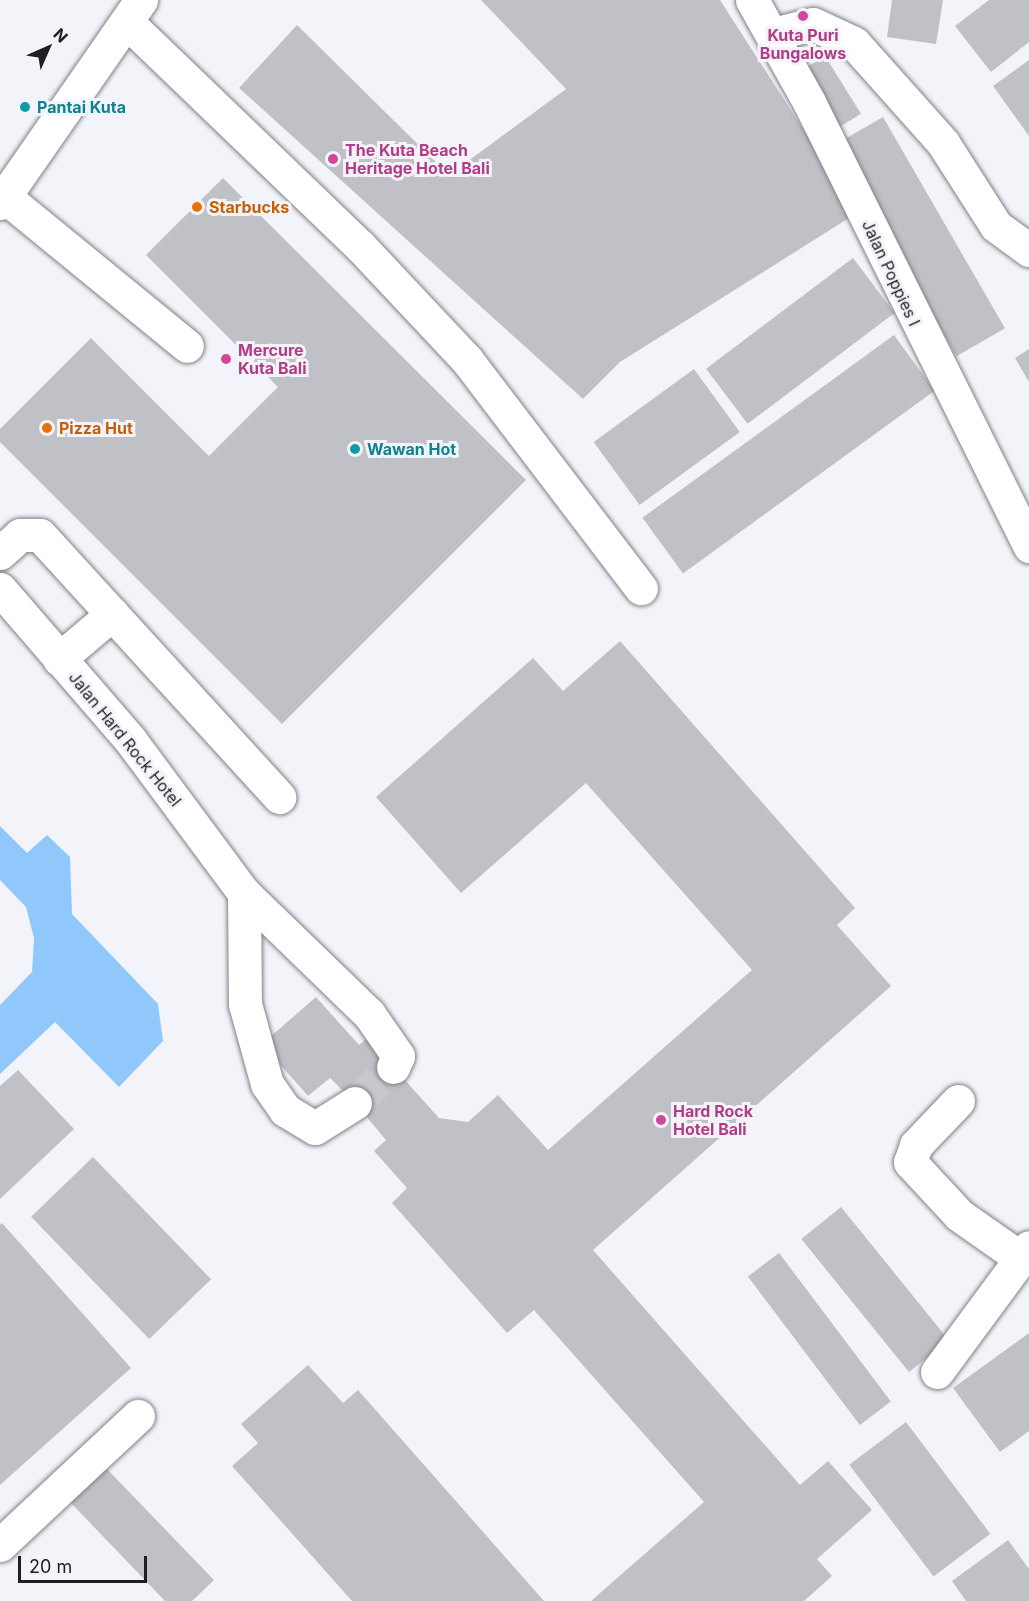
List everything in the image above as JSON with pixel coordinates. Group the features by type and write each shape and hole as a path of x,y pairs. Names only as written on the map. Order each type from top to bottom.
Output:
{"street":[{"name":"Jalan Poppies I","path":"752,0 773,34 1029,546"},
{"path":"187,346 2,200 134,11 467,360 641,588"},
{"path":"773,34 813,24 854,43 943,142 996,226 1029,250"},
{"path":"0,553 20,535 40,534 279,797"},
{"name":"Jalan Hard Rock Hotel","path":"0,589 131,741 244,893 369,1014 398,1056 393,1067"},
{"path":"59,659 112,614"},
{"path":"244,893 245,1004 267,1084 285,1110 315,1128 355,1103"},
{"path":"937,1372 1024,1252 959,1215 910,1162 916,1145 958,1101"},
{"path":"0,1545 138,1416"}],"water":[{"path":"0,826 27,853 47,835 70,857 72,914 158,1004 163,1041 119,1087 55,1022 0,1074 0,1005 32,972 34,938 26,907 0,880"}],"building":[{"path":"481,0 720,0 857,213 620,362 583,399 239,88 297,25 449,175 566,89"},
{"path":"892,0 943,0 936,44 887,37"},
{"path":"989,0 1029,0 1029,42 991,72 955,26"},
{"path":"825,56 861,114 830,133 794,76"},
{"path":"1029,60 1029,136 993,86"},
{"path":"883,117 1005,328 957,356 835,145"},
{"name":"Wawan Hot","path":"223,178 526,480 282,724 0,442 0,429 91,338 209,456 278,387 146,255"},
{"path":"853,258 895,313 748,424 706,369"},
{"path":"894,335 935,391 683,574 642,518"},
{"path":"1029,349 1029,382 1015,358"},
{"path":"694,369 740,432 640,505 594,442"},
{"name":"Hard Rock Hotel Bali","path":"620,641 855,908 837,925 891,986 593,1250 800,1485 828,1461 872,1510 817,1559 832,1576 804,1601 591,1601 704,1502 534,1310 507,1333 392,1203 407,1188 374,1151 386,1140 355,1103 330,1078 308,1096 262,1044 316,997 359,1045 367,1038 439,1118 468,1122 498,1095 548,1150 752,970 586,783 461,893 376,797 533,658 563,691"},
{"path":"18,1070 74,1129 0,1199 0,1086"},
{"path":"93,1157 211,1279 149,1339 31,1217"},
{"path":"841,1207 949,1340 909,1372 801,1239"},
{"path":"2,1223 131,1368 0,1485 0,1225"},
{"path":"779,1253 891,1402 860,1425 748,1276"},
{"path":"1029,1333 1029,1431 1000,1452 953,1388"},
{"path":"308,1365 343,1403 358,1390 544,1601 352,1601 232,1466 258,1443 241,1424"},
{"path":"906,1422 990,1534 934,1577 849,1465"},
{"path":"106,1468 214,1580 192,1601 165,1601 70,1502"},
{"path":"1008,1540 1029,1569 1029,1601 966,1601 952,1581"}],"tunnel":[{"path":"355,1103 393,1067"}],"place":[{"name":"Kuta Puri Bungalows","path":"803,16"},
{"name":"Pantai Kuta","path":"25,107"},
{"name":"The Kuta Beach Heritage Hotel Bali","path":"333,159"},
{"name":"Starbucks","path":"197,207"},
{"name":"Mercure Kuta Bali","path":"226,359"},
{"name":"Pizza Hut","path":"47,428"},
{"name":"Wawan Hot","path":"355,449"},
{"name":"Hard Rock Hotel Bali","path":"661,1120"}]}
